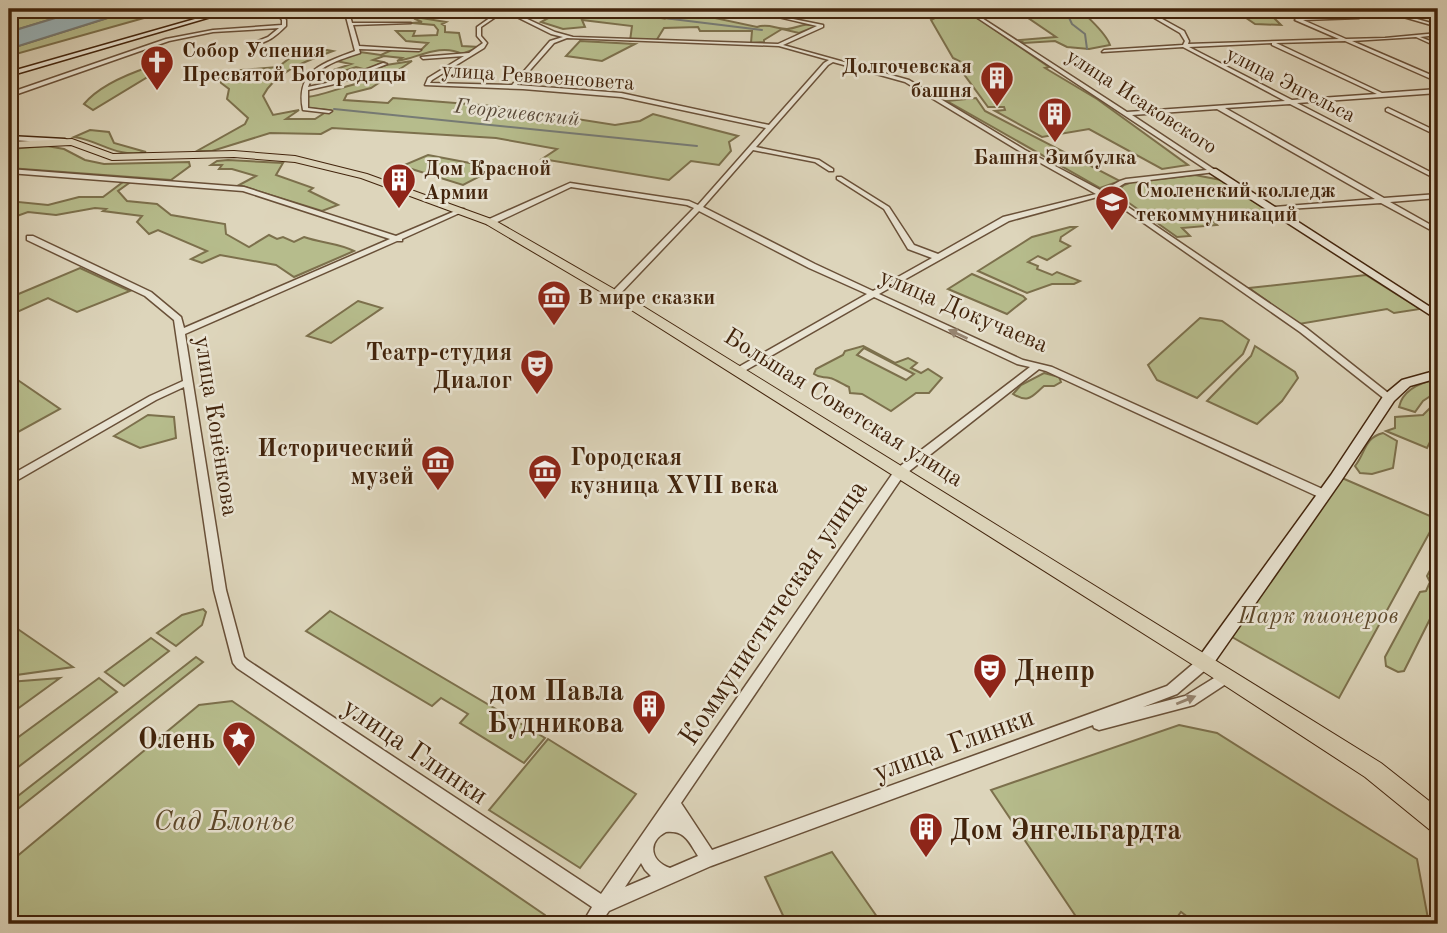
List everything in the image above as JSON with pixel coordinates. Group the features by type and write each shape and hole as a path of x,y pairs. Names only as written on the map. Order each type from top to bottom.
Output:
{"main road":[{"name":"Большая Советская улица","path":"9,145 65,142 78,144 112,158 234,154 295,159 364,176 490,222 615,294 1205,662 1373,770 1438,822"}],"street":[{"path":"9,74 235,9"},
{"path":"255,43 270,38 284,26 284,20 276,9"},
{"path":"329,111 304,108 304,89 310,74 316,69 358,52 346,9"},
{"path":"595,9 664,17"},
{"path":"746,9 821,26 779,45"},
{"name":"улица Исаковского","path":"966,9 1438,317"},
{"name":"улица Энгельса","path":"1142,9 1182,32 1187,41 1185,47 1438,178"},
{"path":"1377,9 1438,26"},
{"path":"424,58 471,54 485,43 479,36 479,27 505,10 553,33 573,38 779,45 912,84 987,131 1102,194 1180,244 1303,330 1389,397"},
{"path":"465,11 498,14"},
{"path":"1359,17 1297,19 1438,80"},
{"path":"350,24 409,23"},
{"path":"9,95 168,40 214,31 284,26"},
{"path":"1104,51 1345,41 1438,34"},
{"path":"1415,37 1438,46"},
{"path":"513,87 552,42 573,38"},
{"path":"1271,42 1382,95"},
{"path":"357,47 419,50"},
{"name":"улица Реввоенсовета","path":"471,54 430,79 427,84 621,95 770,127"},
{"path":"615,294 698,209 826,64 833,60"},
{"path":"304,89 337,82 385,64"},
{"path":"1126,114 1438,91"},
{"path":"1217,106 1438,232"},
{"path":"1388,110 1438,134"},
{"path":"9,138 65,142"},
{"path":"751,149 817,161 831,170"},
{"path":"9,171 244,189 399,239"},
{"path":"738,371 1006,219 1102,194 1124,181 1213,171"},
{"path":"839,178 887,208 911,247 938,257"},
{"name":"улица Докучаева","path":"490,222 559,188 582,185 689,203 873,294 1020,362 1049,369 1324,494"},
{"path":"1274,209 1438,196"},
{"path":"180,332 462,211"},
{"name":"улица Конёнкова","path":"30,238 148,294 178,319 220,590 238,659"},
{"name":"Коммунистическая улица","path":"590,924 899,473 1036,367"},
{"path":"1205,662 1389,397 1406,383 1438,374"},
{"path":"9,481 153,398 188,382"},
{"name":"улица Глинки","path":"238,659 387,762 603,905"},
{"name":"улица Глинки","path":"686,869 1172,691 1205,662"},
{"path":"1049,736 1189,701 1227,676"},
{"path":"673,804 709,859"},
{"path":"670,876 662,875 649,864 645,848 651,836 669,823 678,824 694,835"},
{"path":"603,905 686,869 696,856 694,835"}],"green space":[{"path":"57,9 85,9 9,32 9,20"},
{"path":"136,9 176,9 9,56 9,49"},
{"path":"419,9 423,9 421,18 446,22 442,24 445,26 445,32 459,33 462,46 480,47 462,54 446,50 397,61 402,58 384,56 373,60 383,62 367,70 356,67 335,74 328,72 351,64 336,61 360,52 381,55 394,49 421,50 428,43 406,41 396,31 415,31 413,36 437,35 438,30 434,25 412,23 422,22 415,19"},
{"path":"695,9 713,14 710,17 757,27 787,29 804,25 817,26 799,33 782,29 764,42 751,43 752,31 700,31 698,27 664,28 656,41 630,41 632,26 582,20 585,27 563,29 541,22 561,11 580,14 601,11 676,19 681,15 625,10"},
{"path":"860,9 958,9 979,19 1049,67 1045,68 1097,99 1188,165 1162,169 1089,129 1042,137 995,111 1005,110 1004,107 988,107 955,62 959,61 953,58 931,20 937,17"},
{"path":"1015,9 1119,11 1084,13 1110,45 1089,49 1067,47 1055,41 1024,43 1020,40 1056,37"},
{"path":"1233,9 1283,9 1269,13 1281,25 1255,24"},
{"path":"580,41 635,44 602,61 566,56"},
{"path":"299,51 333,51 284,73 268,87 263,96 273,115 299,110 286,119 315,119 329,110 307,108 307,97 356,84 346,79 386,65 412,61 371,88 347,94 344,100 388,103 393,98 493,106 615,125 640,121 653,114 738,136 729,142 731,151 719,165 691,161 669,180 542,159 557,149 496,138 332,128 321,134 270,133 212,151 197,151 245,124 248,118 227,99 229,89 221,83 218,72 278,67"},
{"path":"149,67 159,70 93,110 84,104 106,86"},
{"path":"976,98 985,111 1120,181 1100,188 947,101"},
{"path":"90,130 109,132 114,143 146,152 125,153 74,137"},
{"path":"47,146 64,149 85,160 104,164 189,162 190,166 171,180 9,168 9,162 14,158 9,158 9,149"},
{"path":"428,155 496,168 463,185 402,166"},
{"path":"217,161 283,163 276,175 313,188 309,191 338,205 322,211 239,185 256,176 232,169 219,169 222,165 211,165"},
{"path":"1195,175 1221,180 1276,216 1182,228 1190,236 1177,237 1115,193 1132,182"},
{"path":"132,181 118,191 127,201 157,204 171,215 225,224 226,234 249,247 269,235 294,242 304,237 354,251 294,277 276,265 220,255 202,263 191,259 207,251 158,230 149,234 137,222 142,216 95,208 56,215 28,212 17,216 9,215 9,201 48,205 79,197 103,197 123,182"},
{"path":"1076,227 1061,237 1060,241 1070,246 1047,260 1038,256 1028,262 1052,275 1057,272 1080,281 1074,284 1052,284 1027,293 978,271 1032,237"},
{"path":"80,268 130,291 77,312 48,298 10,315 14,319 9,321 9,298"},
{"path":"972,274 1026,299 1007,314 948,289"},
{"path":"1366,275 1420,309 1394,313 1387,309 1299,324 1249,288"},
{"path":"358,301 382,308 331,343 307,336"},
{"path":"1200,318 1222,321 1249,340 1243,354 1197,398 1157,380 1148,365"},
{"path":"863,346 895,363 908,358 917,363 911,368 921,373 928,369 942,378 929,393 916,393 891,411 862,394 850,393 849,387 814,374 816,369 843,355 845,351","holes":["864,348 914,374 906,380 857,355"]},
{"path":"1255,346 1295,372 1298,378 1282,401 1257,424 1207,401 1251,356"},
{"path":"1044,373 1059,377 1061,382 1054,386 1044,386 1027,398 1013,394 1021,385"},
{"path":"9,374 60,409 9,437"},
{"path":"1438,379 1438,391 1423,401 1415,412 1399,407 1409,391 1420,384"},
{"path":"1432,406 1438,407 1438,434 1432,438 1427,448 1386,431 1395,428 1395,417 1423,415"},
{"path":"148,415 174,417 176,438 140,448 114,436"},
{"path":"1383,433 1397,441 1393,468 1372,474 1360,473 1355,466 1366,446 1372,438"},
{"name":"Парк пионеров","path":"1342,478 1437,519 1339,698 1232,637"},
{"path":"1438,555 1438,603 1404,671 1398,672 1386,666 1385,657 1420,592 1426,591 1430,582 1427,576"},
{"path":"203,609 206,612 202,625 176,646 157,633 182,615"},
{"path":"330,611 545,738 524,763 460,723 468,714 441,698 432,706 306,631"},
{"path":"9,623 73,667 9,676 9,653 13,650 9,646"},
{"path":"151,638 169,651 124,686 105,672"},
{"path":"196,657 203,662 9,816 9,803"},
{"path":"60,678 9,715 9,682"},
{"path":"99,678 117,692 9,774 9,744"},
{"name":"Сад Блонье","path":"232,701 545,915 546,924 9,924 9,863 199,705"},
{"path":"1179,725 1217,733 1417,859 1429,924 1197,924 1181,912 1172,924 1081,924 991,790"},
{"path":"548,739 636,794 580,868 489,810"},
{"path":"832,852 882,924 787,924 765,877"}],"water":[{"path":"85,9 136,9 9,49 9,32"}],"waterway":[{"path":"1065,9 1072,24 1085,34 1087,49"},
{"path":"664,18 762,30"},
{"name":"Георгиевский","path":"334,109 697,146"}],"place":[{"name":"Собор Успения Пресвятой Богородицы","path":"157,92"},
{"name":"Долгочевская башня","path":"997,108"},
{"name":"Башня Зимбулка","path":"1055,144"},
{"name":"Дом Красной Армии","path":"399,210"},
{"name":"Смоленский колледж текоммуникаций","path":"1112,232"},
{"name":"В мире сказки","path":"554,327"},
{"name":"Театр-студия Диалог","path":"537,396"},
{"name":"Исторический музей","path":"438,492"},
{"name":"Городская кузница XVII века","path":"545,501"},
{"name":"Днепр","path":"990,700"},
{"name":"дом Павла Будникова","path":"649,736"},
{"name":"Олень","path":"239,768"},
{"name":"Дом Энгельгардта","path":"926,859"}]}
